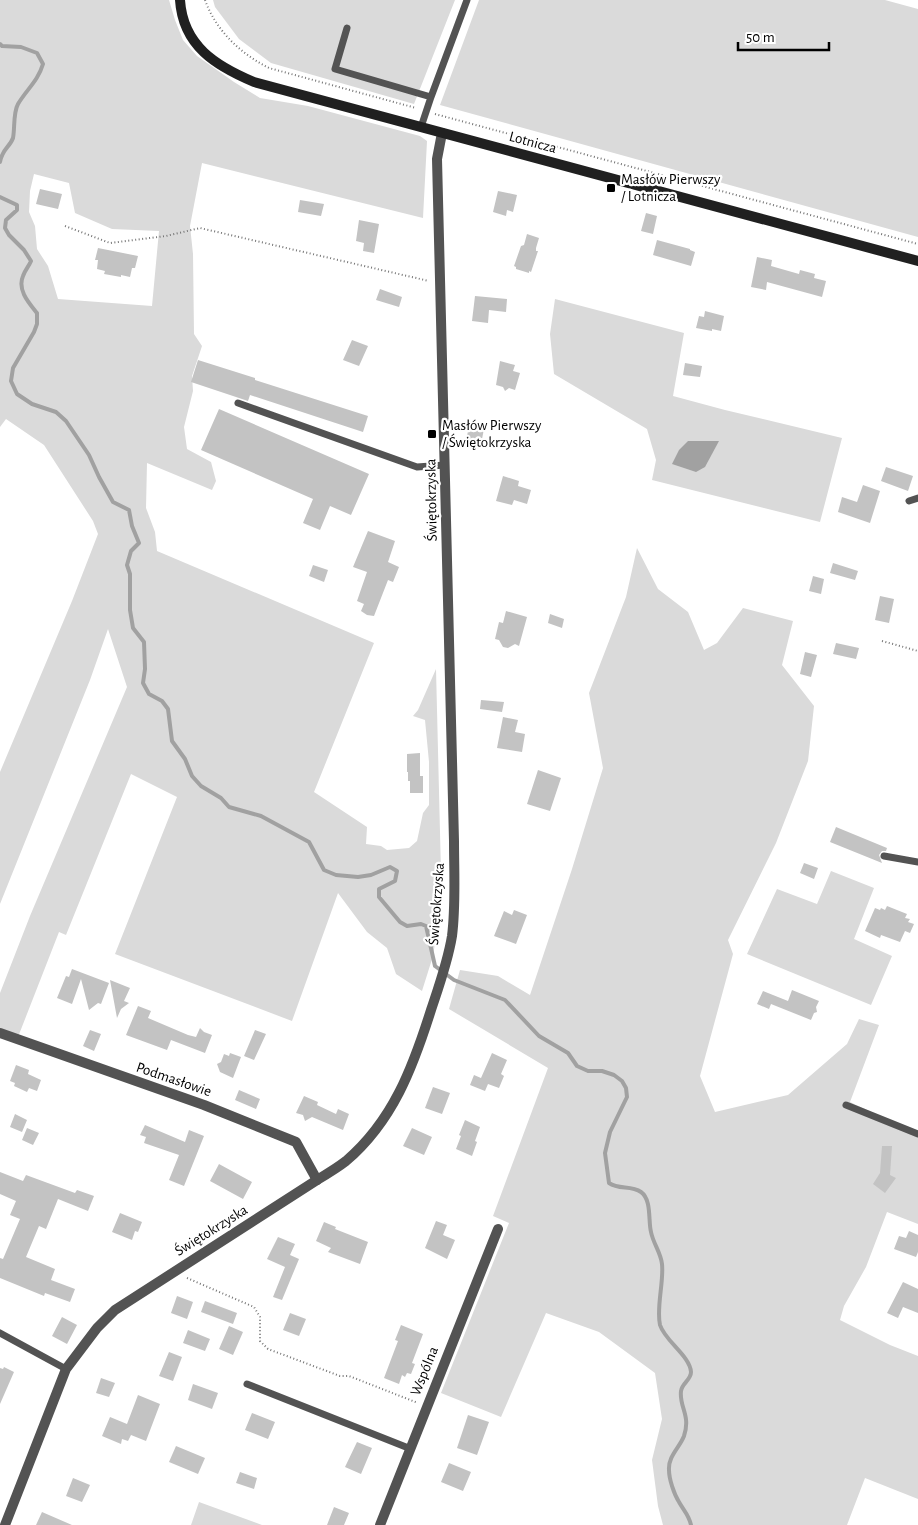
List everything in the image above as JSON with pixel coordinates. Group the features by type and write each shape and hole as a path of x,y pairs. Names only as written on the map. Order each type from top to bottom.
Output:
{"main road":[{"name":"Lotnicza","path":"180,0 180,10 183,19 195,44 217,64 254,82 918,261"}],"street":[{"name":"Świętokrzyska","path":"5,1525 66,1369 97,1328 115,1310 317,1180 345,1161 365,1142 384,1119 398,1096 422,1040 440,985 452,930 454,850 437,159 442,133"},
{"name":"Podmasłowie","path":"0,1033 204,1105 296,1142 317,1180"},
{"name":"Wspólna","path":"380,1525 498,1229"}],"lane":[{"path":"421,127 467,0"},
{"path":"346,28 335,69 431,97"},
{"path":"238,403 416,466 445,465"},
{"path":"909,501 918,498"},
{"path":"884,856 918,862"},
{"path":"846,1105 918,1134"},
{"path":"0,1333 66,1369"},
{"path":"247,1384 411,1449"}],"path":[{"path":"206,0 214,18 236,46 250,58 269,68 918,244"},
{"path":"65,226 110,243 166,236 200,228 440,284"},
{"path":"882,641 918,651"},
{"path":"173,1272 254,1307 260,1317 260,1341 268,1349 340,1376 349,1376 426,1406"}],"shaded area":[{"path":"0,0 169,0 183,40 197,56 260,98 308,106 420,136 427,141 423,218 202,163 190,226 193,254 194,334 202,346 192,376 193,391 184,427 187,449 211,462 216,481 212,490 147,463 146,508 155,532 157,551 374,643 314,792 367,827 366,844 381,846 387,850 409,848 417,841 423,813 429,805 429,762 425,720 413,716 418,710 436,669 441,873 438,924 433,956 422,991 396,974 387,948 367,932 338,893 292,1021 115,954 177,797 131,774 66,935 59,932 18,1037 0,1031 0,993 30,916 127,687 108,629 90,680 0,904 0,772 98,534 93,521 44,445 6,419 0,427","holes":["34,174 69,183 75,213 112,229 159,231 152,306 58,299 48,266 37,249 35,226 29,212 30,191"]},
{"path":"213,0 455,0 414,104 271,63 239,39 215,7"},
{"path":"479,0 885,0 918,9 918,237 440,105"},
{"path":"555,299 684,333 673,396 842,438 820,522 652,480 656,460 647,429 554,374 550,334"},
{"path":"688,441 719,441 705,467 696,472 672,464 679,450"},
{"path":"637,548 658,589 688,612 704,650 717,643 743,608 793,621 782,665 814,706 808,761 776,843 728,940 733,954 700,1076 715,1112 788,1095 847,1044 859,1019 879,1025 850,1102 918,1134 918,1224 887,1212 866,1267 844,1306 840,1320 890,1345 918,1356 918,1499 865,1478 847,1525 663,1525 658,1506 652,1460 662,1419 655,1373 599,1332 546,1313 501,1417 441,1393 509,1223 493,1216 548,1068 449,1009 460,970 498,976 530,995 603,768 589,693 626,597"},
{"path":"831,871 874,888 854,939 892,956 871,1005 747,954 777,889 817,904"},
{"path":"199,1502 262,1525 191,1525"}],"building":[{"path":"40,189 62,194 58,209 36,204"},
{"path":"498,191 517,195 513,212 507,210 506,216 493,212"},
{"path":"300,200 324,204 321,216 298,212"},
{"path":"646,213 657,216 653,234 641,231"},
{"path":"359,220 379,224 374,253 363,251 364,243 356,241"},
{"path":"527,234 539,238 536,248 536,251 538,251 529,273 516,269 514,266"},
{"path":"657,240 695,252 691,266 653,255"},
{"path":"98,248 138,256 130,277 104,274 105,271 97,269 98,260 95,260"},
{"path":"757,257 772,260 771,266 799,274 800,270 815,274 814,278 826,281 822,297 767,282 766,290 751,287"},
{"path":"380,289 402,297 399,307 376,300"},
{"path":"475,296 507,299 506,312 489,310 488,323 472,321"},
{"path":"705,311 724,316 721,331 696,328 699,316 704,317"},
{"path":"352,340 368,346 359,366 343,360"},
{"path":"198,360 368,416 363,432 250,395 248,401 191,382"},
{"path":"500,361 515,365 513,371 520,373 515,390 509,388 505,391 503,387 496,385"},
{"path":"685,363 702,366 700,377 683,375"},
{"path":"219,409 369,474 351,515 330,506 320,530 303,523 313,499 201,450"},
{"path":"469,426 484,429 480,449 465,446"},
{"path":"886,467 913,476 908,491 881,481"},
{"path":"503,476 519,481 518,486 531,490 527,504 514,500 512,505 496,501"},
{"path":"863,485 880,491 870,523 838,512 842,497 857,502"},
{"path":"368,531 395,541 388,562 399,567 393,582 388,580 374,616 367,615 361,611 364,604 357,601 367,572 353,567"},
{"path":"833,563 858,571 855,580 830,573"},
{"path":"313,565 328,570 324,582 309,576"},
{"path":"813,576 824,579 821,594 809,591"},
{"path":"880,596 894,599 889,623 875,620"},
{"path":"506,611 527,617 519,646 515,644 508,648 503,647 499,640 495,639 499,622 503,623"},
{"path":"550,614 564,619 562,628 548,623"},
{"path":"836,643 859,648 856,659 833,654"},
{"path":"805,652 817,655 811,677 800,674"},
{"path":"481,700 504,702 502,712 480,709"},
{"path":"503,717 518,720 515,732 525,734 522,752 497,748"},
{"path":"420,753 420,776 423,776 423,793 410,793 407,754"},
{"path":"538,770 561,778 550,811 527,804"},
{"path":"836,827 887,848 886,851 882,851 879,855 882,863 830,842"},
{"path":"804,863 818,868 814,879 800,873"},
{"path":"887,906 907,914 905,918 910,919 908,922 914,924 910,933 905,931 900,942 881,935 880,938 865,931 875,908 885,910"},
{"path":"514,910 527,915 516,944 494,936 504,911 512,915"},
{"path":"72,969 109,983 101,1004 98,1003 89,1010 81,979 72,1004 57,998 66,976 69,977"},
{"path":"110,980 130,988 124,1001 129,1003 121,1009 117,1018"},
{"path":"792,990 819,1001 816,1007 817,1012 814,1013 811,1020 771,1004 769,1009 757,1004 763,991 788,1001"},
{"path":"138,1006 151,1011 148,1018 188,1035 196,1037 200,1028 212,1035 205,1053 171,1040 167,1050 126,1035"},
{"path":"90,1030 101,1034 94,1051 83,1046"},
{"path":"255,1030 266,1034 254,1060 244,1056"},
{"path":"230,1053 241,1057 233,1078 220,1072 217,1064 221,1062 224,1054 229,1056"},
{"path":"492,1053 507,1060 501,1074 504,1076 499,1088 488,1084 485,1091 470,1085 474,1075 481,1078"},
{"path":"16,1065 29,1070 28,1074 41,1080 37,1091 29,1088 27,1092 14,1086 15,1083 10,1081"},
{"path":"433,1087 450,1093 442,1114 425,1108"},
{"path":"239,1090 260,1099 256,1109 235,1100"},
{"path":"304,1096 318,1102 317,1105 336,1114 338,1109 349,1114 343,1130 312,1117 305,1121 303,1115 296,1113"},
{"path":"15,1114 27,1120 22,1132 10,1127"},
{"path":"465,1120 480,1127 472,1156 456,1149"},
{"path":"145,1125 185,1142 189,1130 204,1136 184,1186 169,1180 179,1155 144,1143 146,1137 140,1135"},
{"path":"27,1128 39,1133 33,1145 22,1140"},
{"path":"412,1128 432,1137 424,1155 403,1146"},
{"path":"882,1146 892,1146 890,1175 896,1178 885,1193 873,1184 880,1173"},
{"path":"219,1164 252,1182 243,1199 210,1181"},
{"path":"0,1172 23,1181 26,1175 75,1193 77,1190 94,1196 88,1211 58,1199 46,1229 39,1226 26,1257 55,1269 51,1280 75,1289 70,1302 45,1293 44,1296 0,1278 0,1258 3,1259 20,1219 10,1215 16,1201 0,1194"},
{"path":"120,1213 142,1222 138,1232 135,1231 132,1240 112,1232"},
{"path":"436,1221 447,1225 443,1235 455,1240 447,1259 425,1248"},
{"path":"324,1222 336,1227 335,1229 368,1242 360,1264 328,1252 331,1248 316,1241"},
{"path":"909,1231 918,1235 918,1252 916,1257 894,1249 899,1236 906,1238"},
{"path":"278,1237 295,1244 290,1255 299,1259 282,1300 273,1297 285,1267 267,1259"},
{"path":"903,1282 918,1289 918,1313 903,1307 898,1318 887,1313"},
{"path":"177,1296 193,1302 187,1319 171,1313"},
{"path":"205,1301 237,1313 233,1324 201,1312"},
{"path":"290,1313 306,1319 299,1336 283,1330"},
{"path":"62,1317 77,1325 67,1344 52,1336"},
{"path":"401,1325 423,1334 412,1363 415,1364 411,1374 407,1373 405,1377 402,1375 399,1384 384,1378 398,1341 395,1340"},
{"path":"229,1326 243,1332 233,1355 219,1349"},
{"path":"188,1330 210,1339 205,1351 183,1343"},
{"path":"169,1352 182,1357 173,1381 159,1376"},
{"path":"4,1367 14,1372 0,1404 0,1368 3,1369"},
{"path":"101,1378 115,1383 109,1397 96,1393"},
{"path":"193,1384 218,1393 212,1409 188,1400"},
{"path":"138,1395 160,1404 146,1441 131,1435 128,1441 122,1439 121,1444 102,1436 110,1417 127,1424"},
{"path":"252,1413 275,1422 268,1439 245,1430"},
{"path":"468,1415 489,1422 477,1455 457,1448"},
{"path":"357,1442 372,1448 361,1474 345,1467"},
{"path":"176,1446 205,1458 198,1474 169,1462"},
{"path":"449,1463 471,1472 463,1491 441,1482"},
{"path":"240,1472 257,1478 254,1489 236,1483"},
{"path":"73,1478 90,1485 82,1502 66,1496"},
{"path":"334,1507 349,1513 344,1525 327,1525"},
{"path":"42,1512 72,1525 36,1525"}],"waterway":[{"path":"0,44 2,46 21,47 37,53 43,64 35,80 18,104 15,112 13,138 2,154 0,162"},
{"path":"0,197 17,205 17,210 6,220 5,228 31,261 23,276 22,286 25,296 37,313 37,324 34,332 13,368 11,381 17,394 32,404 56,412 66,421 89,455 113,502 129,510 132,526 139,543 131,551 127,565 130,574 130,610 133,628 144,642 145,669 143,683 149,694 162,701 168,709 172,741 185,759 192,776 201,786 221,798 229,807 261,816 309,842 324,870 336,875 358,877 371,875 390,867 397,871 395,881 379,889 379,897 400,922 407,926 421,924 426,926 435,966 454,980 505,1000 539,1036 568,1053 577,1066 588,1071 602,1071 614,1075 622,1081 626,1088 627,1097 610,1132 605,1153 609,1183 637,1190 647,1200 651,1232 662,1264 660,1325 690,1366 691,1375 681,1391 686,1417 686,1429 670,1460 669,1470 677,1499 688,1516 691,1525"}],"place":[{"name":"Masłów Pierwszy / Lotnicza","path":"611,188"},
{"name":"Masłów Pierwszy / Świętokrzyska","path":"432,434"}]}
